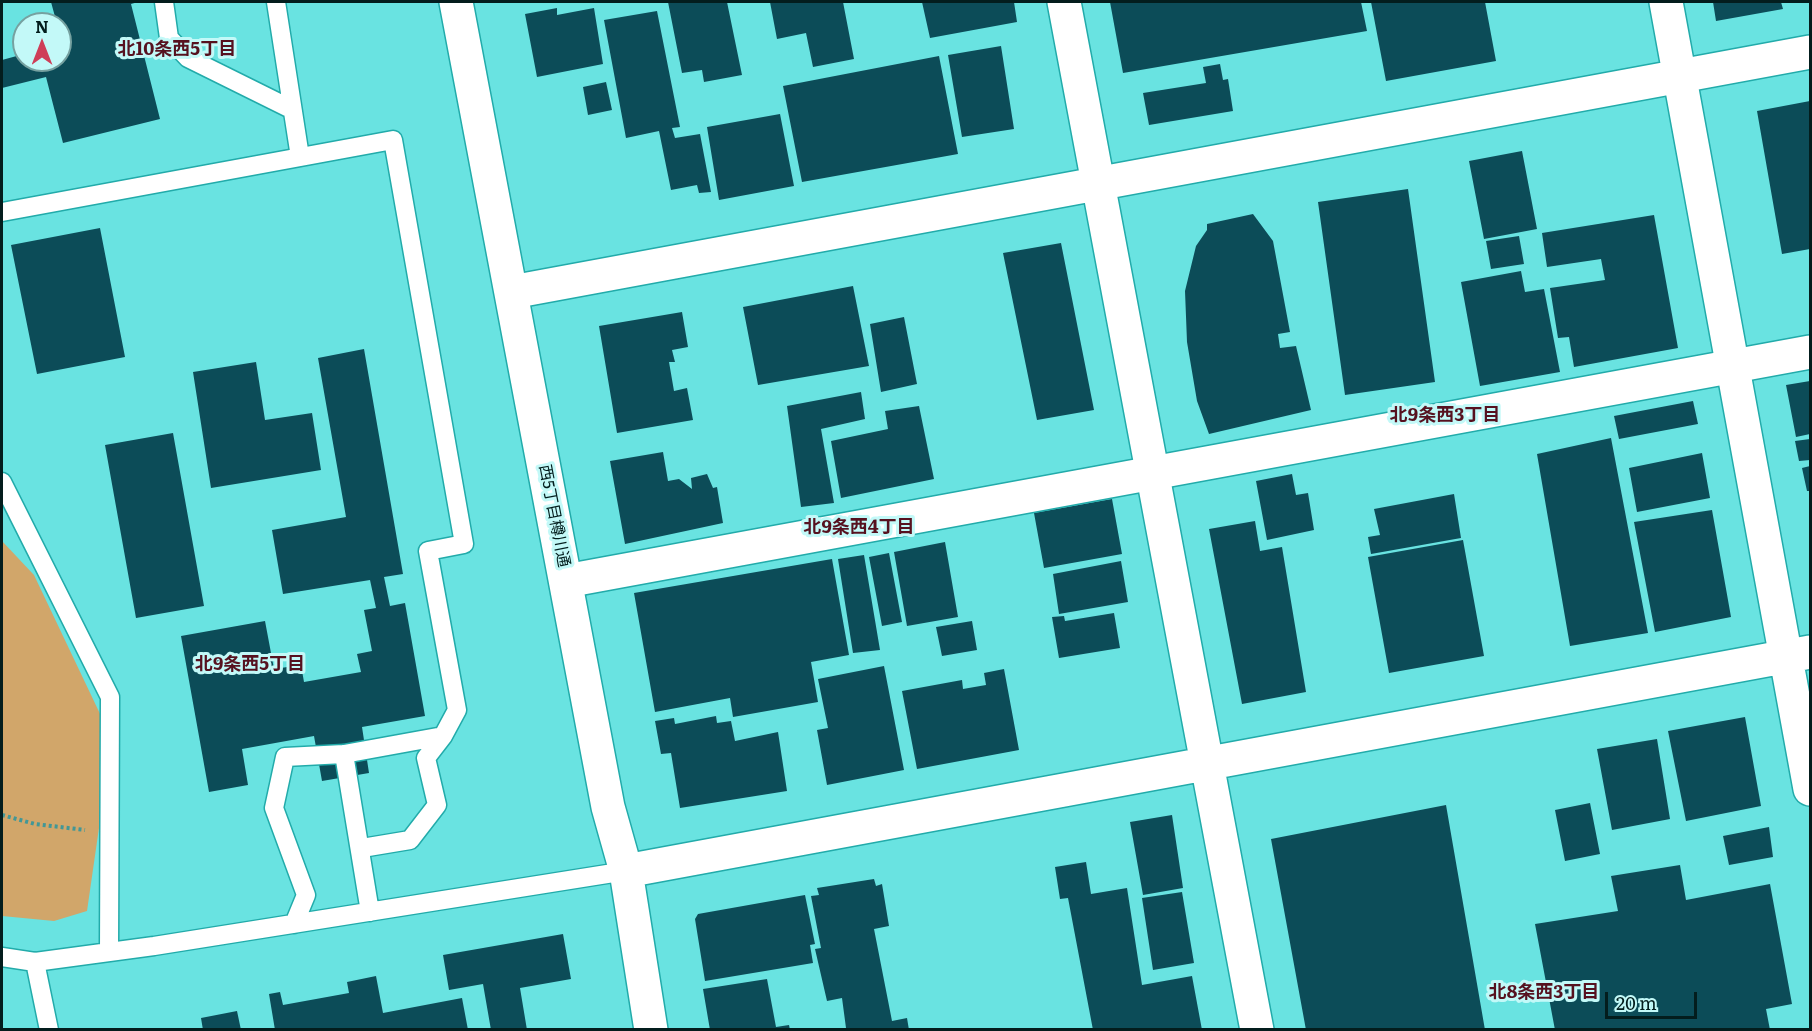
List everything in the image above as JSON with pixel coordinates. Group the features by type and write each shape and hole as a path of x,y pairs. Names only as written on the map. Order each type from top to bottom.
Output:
{"street":[{"name":"西5丁目樽川通","path":"459,2 608,807 626,871 651,1029"},
{"path":"1064,2 1257,1029"},
{"path":"1666,2 1733,367 1799,654 1810,789"},
{"path":"512,292 1810,52"},
{"path":"566,581 1810,352"},
{"path":"626,871 1799,654"}],"lane":[{"path":"164,2 169,38 188,58 291,109"},
{"path":"276,2 300,157"},
{"path":"2,212 393,140 464,544 428,551 458,710 443,736 426,758 437,805 410,840 362,848"},
{"path":"2,482 110,697 109,951"},
{"path":"294,924 306,895 274,808 285,757 344,754 443,736"},
{"path":"344,754 362,848 370,912"},
{"path":"2,957 35,962 294,924 626,871"},
{"path":"35,962 49,1029"}],"path":[{"path":"2,815 35,824 110,833"}],"shaded area":[{"path":"2,541 34,575 102,718 100,821 87,911 54,921 2,916"}],"building":[{"path":"51,2 138,2 131,4 160,119 63,143 46,77 2,88 2,60 12,57 12,72 72,72 72,12 54,12"},
{"path":"668,2 727,2 742,75 704,82 702,70 682,73"},
{"path":"770,2 843,2 854,59 813,67 806,33 777,39"},
{"path":"922,2 1014,2 1017,22 930,38"},
{"path":"1110,2 1361,2 1367,31 1123,73"},
{"path":"1371,2 1485,2 1496,61 1386,81"},
{"path":"1713,2 1781,2 1783,9 1716,21"},
{"path":"557,8 557,15 594,8 603,64 537,77 525,14"},
{"path":"657,11 680,127 672,128 675,138 700,134 711,192 699,193 697,185 671,190 659,131 626,138 604,20"},
{"path":"1001,46 1014,129 962,137 948,55"},
{"path":"939,56 958,154 802,182 783,86"},
{"path":"1220,64 1223,80 1228,79 1233,111 1149,125 1143,93 1206,83 1203,67"},
{"path":"606,82 612,110 588,115 583,87"},
{"path":"1810,101 1810,249 1782,254 1757,111"},
{"path":"780,114 794,186 719,200 707,127"},
{"path":"1522,151 1537,229 1484,239 1469,161"},
{"path":"1408,189 1435,382 1345,395 1318,202"},
{"path":"1253,214 1273,241 1290,332 1278,334 1280,348 1296,346 1311,410 1209,434 1197,401 1187,342 1185,291 1196,246 1207,230 1207,224"},
{"path":"1654,215 1678,348 1574,367 1569,337 1558,338 1550,288 1605,280 1601,259 1547,267 1542,233"},
{"path":"100,228 125,357 37,374 11,245"},
{"path":"1519,236 1524,264 1491,269 1486,241"},
{"path":"1061,243 1094,410 1037,420 1003,253"},
{"path":"1521,271 1525,292 1544,289 1560,372 1480,386 1461,282"},
{"path":"853,286 869,366 758,385 743,307"},
{"path":"682,312 688,347 672,350 675,362 669,362 674,391 687,388 693,420 617,433 599,326"},
{"path":"904,317 917,384 881,392 870,324"},
{"path":"364,349 403,574 384,577 390,606 405,603 425,716 362,727 369,773 322,781 314,736 242,749 248,785 209,792 181,636 265,621 274,669 301,665 304,682 361,672 357,654 372,651 364,610 376,608 370,580 283,594 272,530 346,517 318,358"},
{"path":"256,362 265,420 312,413 321,470 211,488 193,372"},
{"path":"1810,381 1810,434 1796,437 1786,385"},
{"path":"861,392 865,419 821,429 834,503 801,507 787,406"},
{"path":"1693,401 1698,424 1619,439 1614,416"},
{"path":"919,406 934,479 841,498 831,441 888,429 885,411"},
{"path":"173,433 204,606 136,618 105,445"},
{"path":"1611,438 1648,633 1570,646 1537,454"},
{"path":"1810,439 1810,460 1799,461 1795,441"},
{"path":"663,452 668,481 679,479 692,489 691,478 707,474 713,488 717,487 723,523 625,544 610,461"},
{"path":"1702,453 1710,498 1637,512 1629,468"},
{"path":"1810,466 1810,491 1807,491 1802,468"},
{"path":"1292,474 1296,495 1308,493 1314,530 1267,540 1256,481"},
{"path":"1454,494 1461,538 1371,554 1368,537 1380,535 1374,509"},
{"path":"1112,499 1122,554 1044,568 1034,513"},
{"path":"1712,510 1731,617 1655,632 1634,522"},
{"path":"1255,521 1260,551 1282,547 1306,692 1242,704 1209,529"},
{"path":"1463,540 1484,656 1389,673 1368,557"},
{"path":"945,542 958,617 907,626 894,552"},
{"path":"889,553 902,622 882,626 869,557"},
{"path":"864,555 880,650 853,653 838,559"},
{"path":"832,559 849,655 811,662 818,702 733,717 730,698 655,712 634,593"},
{"path":"1121,561 1128,602 1059,614 1053,574"},
{"path":"1114,613 1120,648 1059,658 1052,617 1064,616 1065,621"},
{"path":"972,621 977,650 942,656 936,627"},
{"path":"884,666 904,770 827,785 817,730 828,728 818,679"},
{"path":"1004,669 1019,750 917,769 902,691 962,680 963,689 986,685 984,673"},
{"path":"716,716 717,723 731,721 735,741 778,732 787,791 680,808 671,753 661,754 655,721 674,718 675,724"},
{"path":"1745,717 1761,806 1686,821 1668,731"},
{"path":"1657,739 1670,819 1612,830 1597,749"},
{"path":"1590,803 1600,854 1565,861 1555,810"},
{"path":"1446,805 1485,1030 1306,1030 1271,839"},
{"path":"1172,815 1183,888 1143,895 1130,822"},
{"path":"1769,827 1773,857 1729,865 1723,836"},
{"path":"1086,862 1091,894 1127,888 1142,985 1192,976 1202,1030 1093,1030 1068,898 1060,899 1055,867"},
{"path":"1680,865 1686,900 1770,884 1792,1004 1766,1009 1770,1030 1555,1030 1535,924 1618,911 1611,876"},
{"path":"874,879 876,886 882,884 889,926 874,929 892,1021 907,1018 909,1030 842,1030 846,1028 842,998 827,1001 815,949 821,948 811,896 819,895 817,888"},
{"path":"1182,892 1194,963 1153,970 1142,898"},
{"path":"805,895 815,944 810,945 813,963 705,981 695,919 698,914"},
{"path":"563,934 571,979 520,988 527,1030 491,1030 483,984 449,990 443,955"},
{"path":"376,976 383,1013 462,998 468,1030 275,1030 269,994 280,992 283,1005 349,993 347,982"},
{"path":"767,979 776,1027 789,1025 790,1030 710,1030 703,989"},
{"path":"237,1011 241,1030 203,1030 201,1018"}],"district":[{"name":"北10条西5丁目","path":"177,50"},
{"name":"北9条西3丁目","path":"1445,416"},
{"name":"北9条西4丁目","path":"859,528"},
{"name":"北9条西5丁目","path":"250,665"},
{"name":"北8条西3丁目","path":"1544,993"}]}
